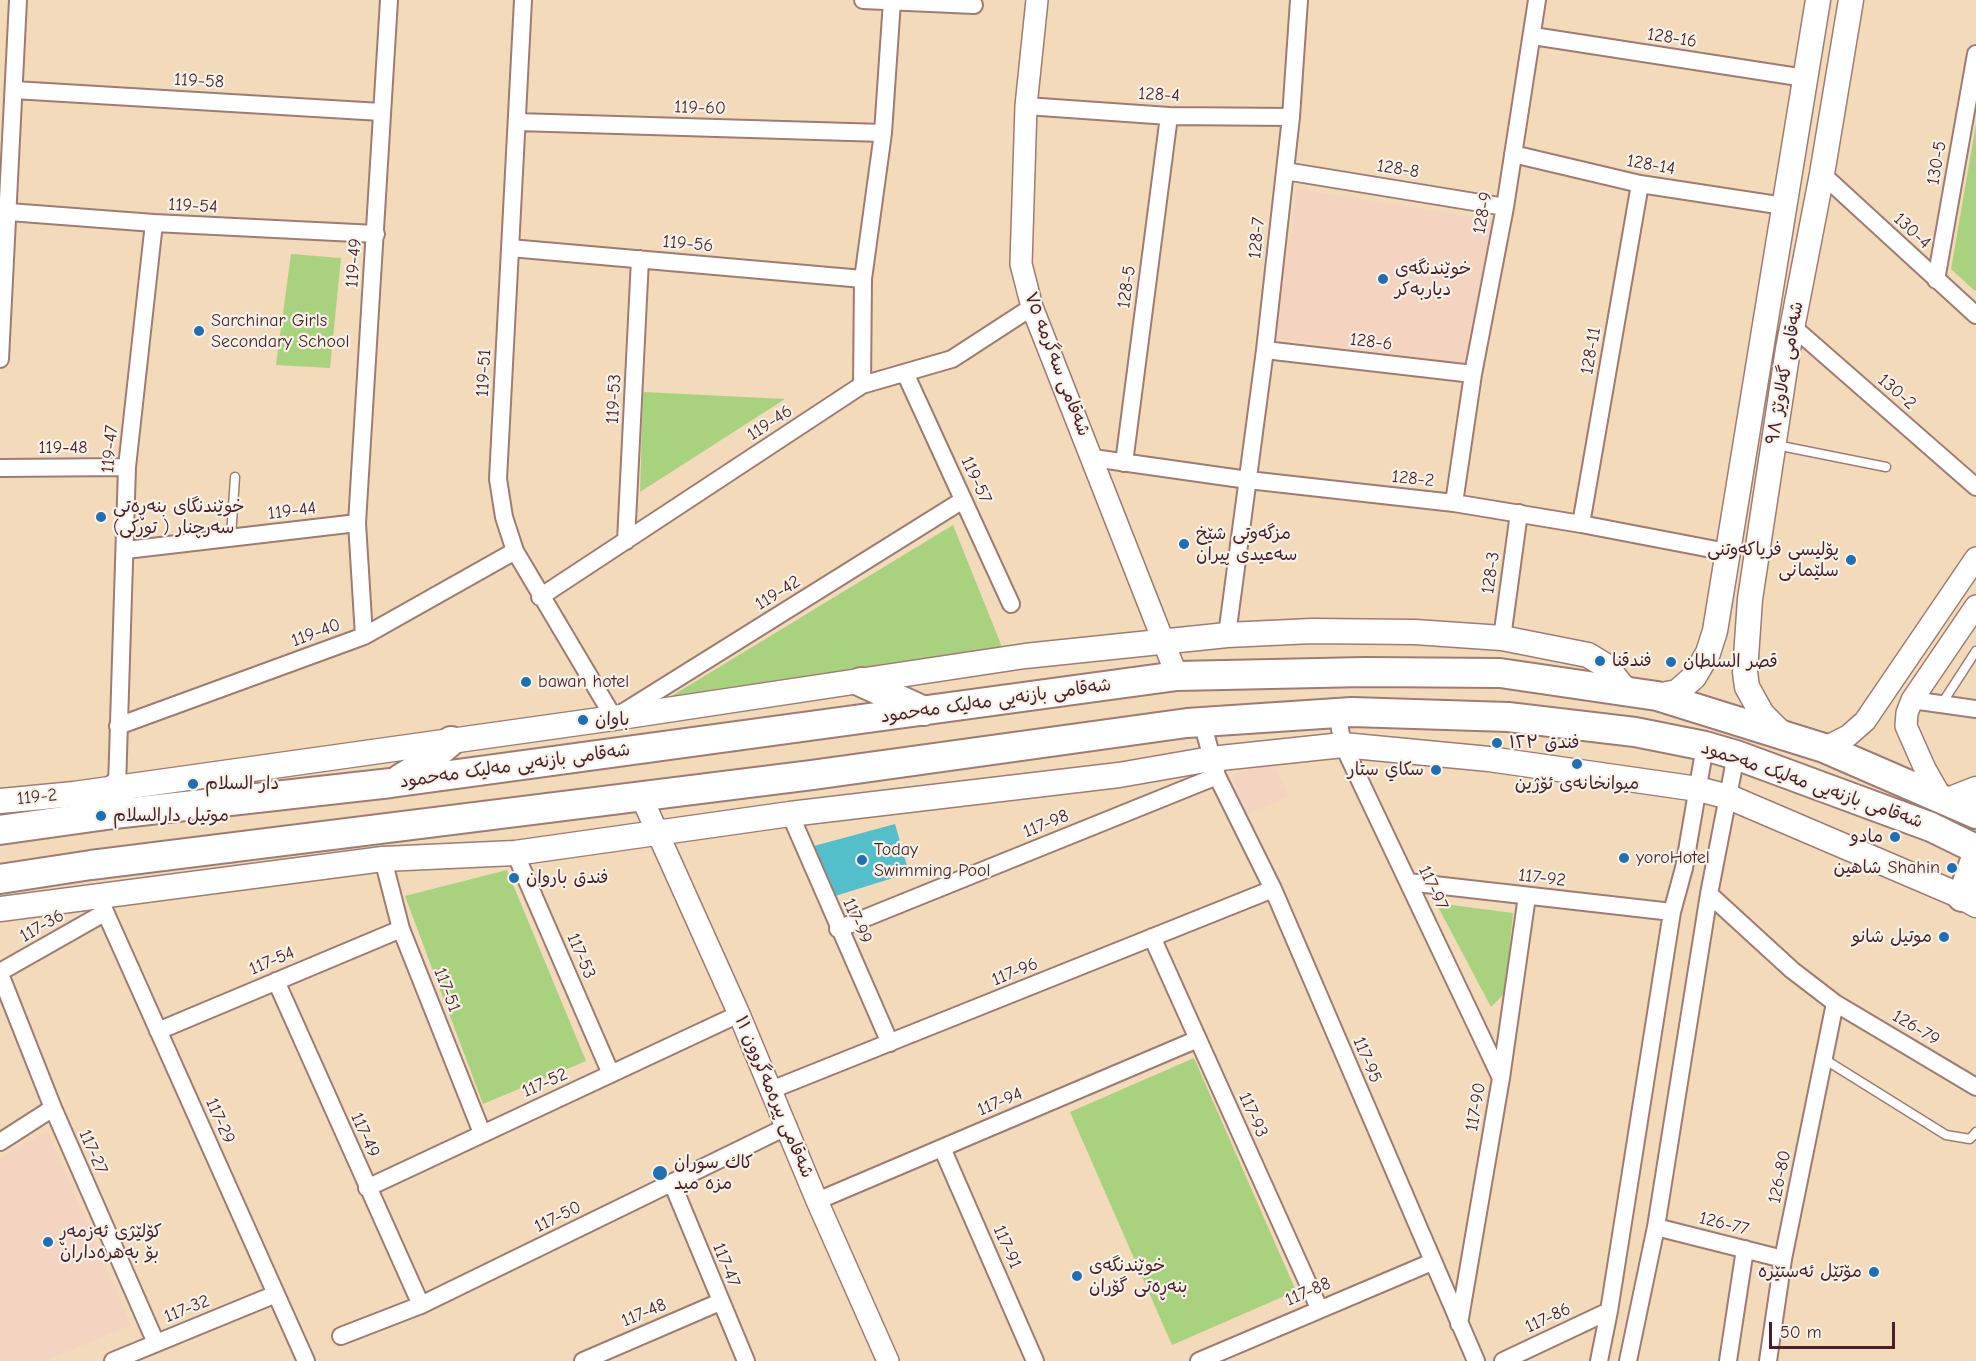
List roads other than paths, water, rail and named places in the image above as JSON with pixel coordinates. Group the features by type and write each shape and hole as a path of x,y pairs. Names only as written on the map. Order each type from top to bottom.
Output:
{"highway":[{"name":"شەقامی بازنەیی مەلیک مەحمود","path":"0,830 116,800 391,783 1177,676 1365,672 1500,673 1657,696 1824,748 1976,814"},
{"path":"861,682 924,711"},
{"name":"شەقامی بازنەیی مەلیک مەحمود","path":"0,879 91,865 1202,722 1337,713 1508,717 1635,732 1705,746 1736,755 1931,827 1976,849"},
{"path":"391,783 423,765 451,741"},
{"path":"1969,901 1976,857"}],"main road":[{"name":"شەقامی گەلاوێژ ٩٨","path":"1657,696 1673,694 1684,688 1704,662 1715,630 1818,0"},
{"name":"شەقامی گەلاوێژ ٩٨","path":"1784,735 1762,714 1754,701 1745,672 1750,599 1790,337 1822,174 1851,0"},
{"path":"1812,36 1828,33 1836,38 1842,50"},
{"path":"1762,340 1773,352 1784,352 1790,337"},
{"name":"119-2","path":"0,801 74,794 116,800 451,741 1025,656 1227,635 1312,631 1415,632 1502,638 1588,655 1614,674 1626,691"},
{"path":"0,909 102,905 383,859 515,853 658,835 790,814 1119,775 1214,768 1342,745 1489,759 1698,789 1729,797 1969,901"},
{"path":"940,756 948,795"},
{"path":"1944,799 1976,789"}],"street":[{"path":"0,359 3,251 9,212 18,0"},
{"name":"119-49","path":"364,636 357,523 389,0"},
{"name":"119-51","path":"523,0 498,479 504,517 514,551 614,718"},
{"path":"863,0 974,5"},
{"name":"شەقامی سەگرمە ٧٥","path":"1037,0 1026,106 1021,264 1032,307 1166,642 1177,676"},
{"name":"128-7","path":"1227,635 1265,350 1285,171 1299,0"},
{"name":"128-9","path":"1454,503 1473,374 1504,207 1537,0"},
{"path":"862,385 863,279 883,133 892,2"},
{"name":"128-16","path":"1533,36 1805,78"},
{"name":"130-5","path":"1936,280 1973,90 1976,54"},
{"name":"119-58","path":"14,90 381,112"},
{"name":"128-4","path":"1026,106 1169,116 1290,117"},
{"name":"128-5","path":"1124,463 1169,116"},
{"name":"119-60","path":"517,122 883,133"},
{"name":"128-14","path":"1513,154 1640,184 1784,206"},
{"name":"128-8","path":"1285,171 1504,207"},
{"name":"130-4","path":"1822,174 1975,313"},
{"name":"128-11","path":"1581,524 1640,184"},
{"name":"119-54","path":"9,212 154,223 376,234"},
{"name":"119-47","path":"116,800 127,467 154,223"},
{"name":"119-56","path":"510,248 863,279"},
{"name":"119-53","path":"626,541 640,259"},
{"name":"119-46","path":"540,597 862,385 952,359 1032,307"},
{"name":"130-2","path":"1790,337 1976,487"},
{"name":"128-6","path":"1265,350 1473,374"},
{"name":"119-57","path":"905,373 1011,604"},
{"name":"128-2","path":"1093,458 1248,480 1454,503 1727,552"},
{"name":"119-48","path":"0,468 127,467"},
{"name":"119-42","path":"614,718 963,500"},
{"name":"128-3","path":"1502,638 1518,513"},
{"name":"119-44","path":"126,549 357,523"},
{"name":"119-40","path":"118,726 364,636 514,551"},
{"path":"1824,748 1848,736 1865,721 1976,558"},
{"path":"1944,799 1925,769 1906,726 1906,713 1912,700 1976,606"},
{"path":"1912,700 1976,709"},
{"name":"117-97","path":"1337,713 1342,745 1501,1078"},
{"path":"1202,722 1214,768"},
{"path":"1599,1361 1609,1311 1672,912 1705,746"},
{"path":"1628,1361 1656,1227 1709,894 1736,755"},
{"name":"117-95","path":"1214,768 1273,889 1476,1361"},
{"name":"117-98","path":"838,929 1214,768"},
{"name":"شەقامی پیرەمەگروون ١١","path":"641,796 788,1126 817,1201 888,1361"},
{"name":"117-99","path":"790,814 838,929 890,1043"},
{"name":"117-53","path":"515,853 611,1074"},
{"name":"117-51","path":"383,859 401,929 482,1133"},
{"name":"117-92","path":"1408,882 1672,912"},
{"name":"117-96","path":"771,1090 1273,889"},
{"name":"126-79","path":"1709,894 1792,970 1835,1002 1976,1087"},
{"name":"117-90","path":"1459,1324 1501,1078 1527,896"},
{"name":"117-36","path":"0,973 102,905"},
{"name":"117-29","path":"102,905 306,1361"},
{"name":"117-54","path":"158,1031 401,929"},
{"name":"117-93","path":"1152,938 1319,1308"},
{"name":"117-27","path":"0,973 53,1108 156,1343"},
{"name":"117-49","path":"276,981 421,1305"},
{"name":"126-80","path":"1768,1361 1783,1259 1835,1002"},
{"name":"117-52","path":"367,1188 739,1014"},
{"name":"117-94","path":"817,1201 1198,1039"},
{"path":"0,1142 53,1108"},
{"name":"117-50","path":"341,1336 421,1305 788,1126"},
{"name":"117-91","path":"942,1148 1035,1361"},
{"name":"117-47","path":"672,1183 746,1361"},
{"name":"126-77","path":"1656,1227 1783,1259"},
{"path":"1728,1361 1745,1249"},
{"name":"117-88","path":"1199,1361 1319,1308 1432,1262"},
{"name":"117-32","path":"113,1361 276,1294"},
{"name":"117-48","path":"591,1359 720,1302"},
{"name":"117-86","path":"1503,1361 1609,1311"}],"lane":[{"path":"1773,444 1886,467"},
{"path":"231,537 235,477"},
{"path":"1941,705 1976,651"},
{"path":"1824,1059 1946,1135 1970,1139 1976,1132"}],"water":[{"name":"Today Swimming Pool","path":"895,824 909,873 832,897 814,846"}],"place":[{"name":"خوێندنگەی دیاربەکر","path":"1383,279"},
{"name":"Sarchinar Girls Secondary School","path":"199,331"},
{"name":"خوێندنگای بنەڕەتی سەرچنار ( تورکی)","path":"101,517"},
{"name":"مزگەوتی شێخ سەعیدی پیران","path":"1184,544"},
{"name":"پۆلیسی فریاکەوتنی سلێمانی","path":"1851,560"},
{"name":"فندقنا","path":"1600,661"},
{"name":"قصر السلطان","path":"1671,662"},
{"name":"bawan hotel","path":"526,682"},
{"name":"باوان","path":"583,720"},
{"name":"فندق ١٢٣","path":"1497,743"},
{"name":"میوانخانەی ئۆژین","path":"1577,764"},
{"name":"سكاي ستار","path":"1436,770"},
{"name":"دار السلام","path":"193,784"},
{"name":"موتيل دارالسلام","path":"101,816"},
{"name":"مادو","path":"1895,837"},
{"name":"yoroHotel","path":"1624,858"},
{"name":"Today Swimming Pool","path":"862,860"},
{"name":"شاهین Shahin","path":"1952,868"},
{"name":"فندق باروان","path":"514,878"},
{"name":"موتيل شانو","path":"1944,937"},
{"name":"كاك سوران مزه ميد","path":"660,1173"},
{"name":"کۆلێژی ئەزمەڕ بۆ بەهرەداران","path":"48,1242"},
{"name":"مۆتێل ئەستێرە","path":"1874,1272"},
{"name":"خوێندنگەی بنەڕەتی گۆران","path":"1077,1276"}]}
